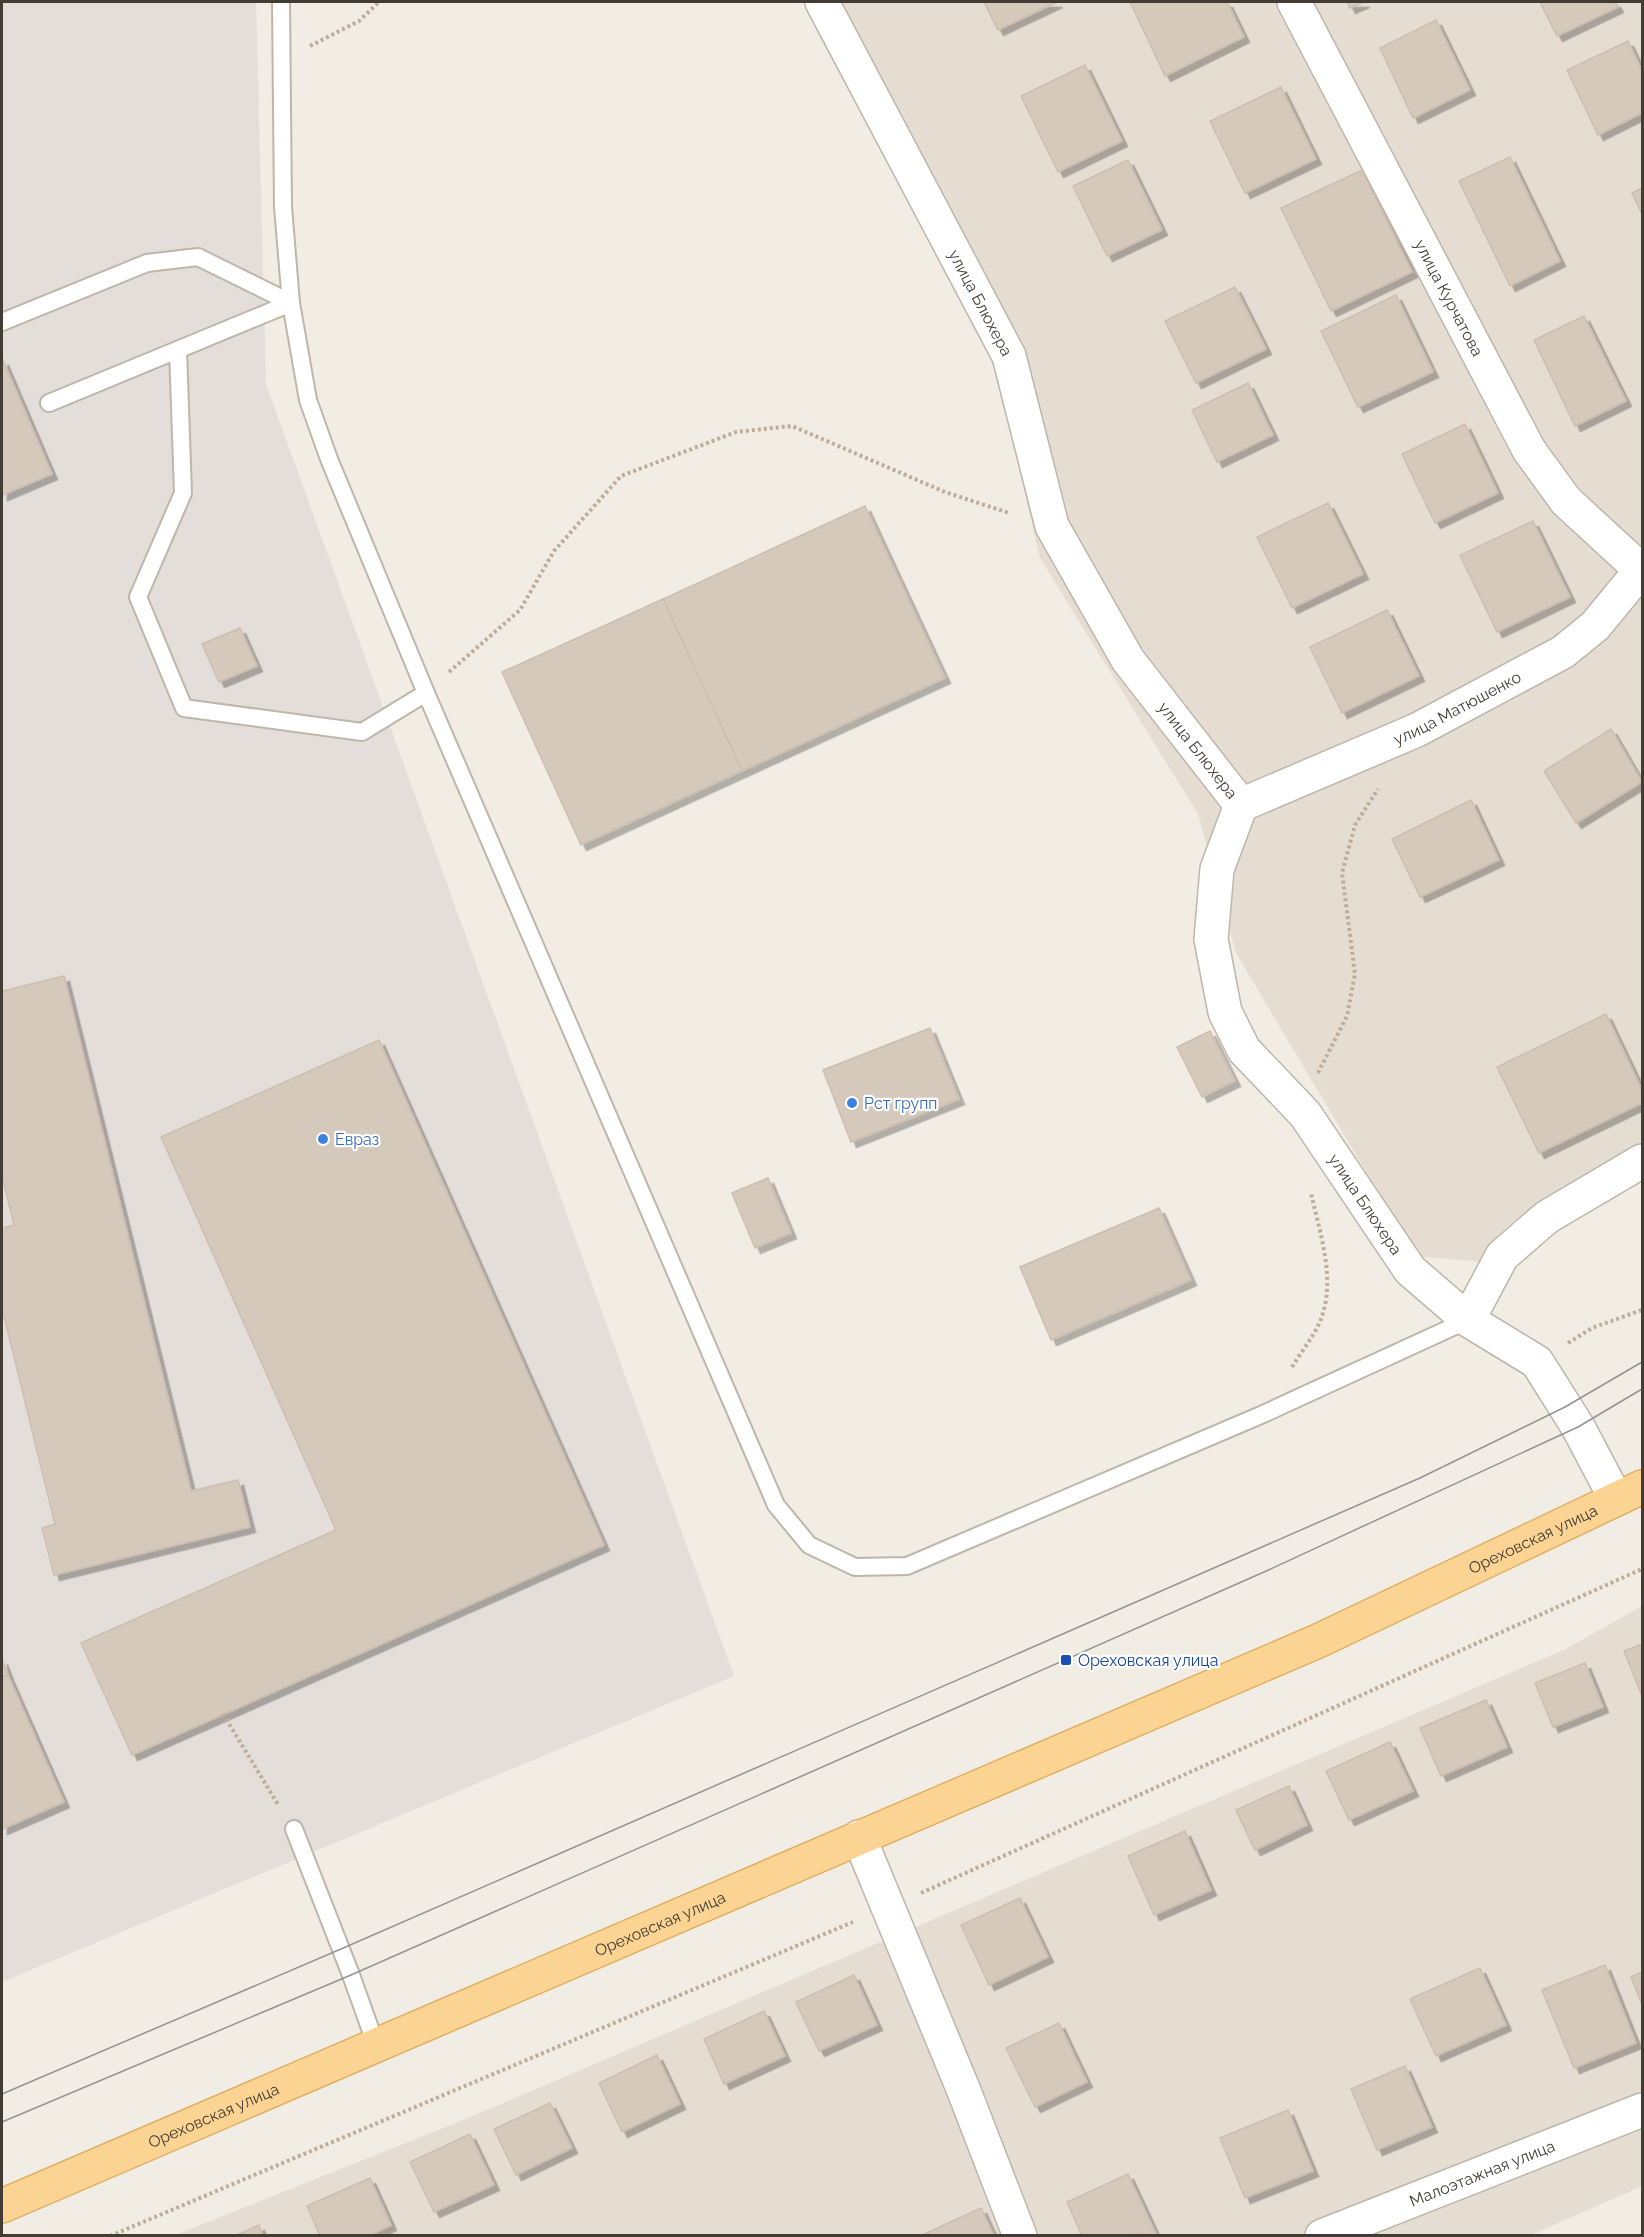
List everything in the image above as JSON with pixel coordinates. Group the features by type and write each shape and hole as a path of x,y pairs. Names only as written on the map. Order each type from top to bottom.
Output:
{"main road":[{"name":"Ореховская улица","path":"2,2206 1318,1641 1629,1493"}],"street":[{"name":"улица Блюхера","path":"822,2 1009,356 1052,526 1128,660 1242,806 1217,869 1211,939 1225,1012 1245,1050 1305,1114 1410,1270 1468,1320 1537,1362 1578,1426 1629,1493"},
{"name":"улица Курчатова","path":"1294,2 1529,450 1566,501 1642,569"},
{"name":"улица Матюшенко","path":"1242,806 1417,730 1563,652 1595,626 1642,569"},
{"path":"1468,1320 1502,1256 1546,1217 1642,1161"},
{"path":"859,1837 964,2091 1020,2235"},
{"name":"Малоэтажная улица","path":"1323,2235 1642,2110"}],"lane":[{"path":"281,2 283,207 291,303 308,400 329,459 426,693 776,1505 809,1545 855,1567 907,1566 1261,1415 1468,1320"},
{"path":"2,322 147,263 198,257 291,303"},
{"path":"49,403 291,303"},
{"path":"178,350 183,493 138,597 184,708 362,732 426,693"},
{"path":"294,1829 376,2045"}],"path":[{"path":"281,61 359,21 379,2"},
{"path":"426,693 520,610 554,551 621,476 736,432 792,426 945,492 1052,526"},
{"path":"1305,1114 1319,1068 1347,1016 1355,974 1342,873 1355,825 1380,787"},
{"path":"1261,1415 1318,1326 1325,1299 1327,1264 1310,1181"},
{"path":"1537,1362 1593,1328 1642,1310"},
{"path":"224,1714 294,1829"}],"shaded area":[{"path":"2,2 256,2 266,384 734,1676 2,1982"},
{"path":"806,2 1642,2 1642,1168 1483,1262 1416,1256 1236,953 1198,814 1040,558 995,368"},
{"path":"1642,1606 1642,2186 1531,2235 173,2236 461,2121 1564,1650"}],"building":[{"path":"984,2 1057,2 998,30"},
{"path":"1130,2 1227,2 1244,37 1165,76"},
{"path":"1347,2 1364,2 1350,8"},
{"path":"1540,2 1615,2 1618,7 1557,36"},
{"path":"1436,20 1470,90 1413,118 1380,48"},
{"path":"1628,41 1642,71 1642,113 1598,135 1567,70"},
{"path":"1085,65 1122,141 1058,172 1021,96"},
{"path":"1281,87 1316,159 1245,193 1210,121"},
{"path":"1510,157 1560,261 1510,286 1459,181"},
{"path":"1128,160 1162,230 1107,256 1073,186"},
{"path":"1362,170 1412,272 1331,311 1281,208"},
{"path":"1642,188 1642,214 1632,193"},
{"path":"1235,287 1266,349 1196,383 1165,321"},
{"path":"1396,295 1433,372 1358,407 1321,331"},
{"path":"1584,316 1626,401 1575,426 1534,340"},
{"path":"2,361 52,474 2,495"},
{"path":"1248,383 1273,435 1217,462 1192,410"},
{"path":"1465,424 1498,493 1435,523 1402,454"},
{"path":"1328,503 1363,574 1292,608 1257,537"},
{"path":"865,506 945,678 742,771 663,599"},
{"path":"1533,521 1570,597 1497,632 1460,555"},
{"path":"663,599 742,771 581,845 502,672"},
{"path":"1387,610 1419,676 1342,713 1310,647"},
{"path":"240,628 257,666 219,682 202,644"},
{"path":"1611,729 1642,782 1576,823 1544,771"},
{"path":"1471,800 1499,860 1420,897 1392,839"},
{"path":"64,976 191,1491 238,1480 250,1527 54,1575 42,1528 55,1524 2,1308 2,1228 14,1225 2,1176 2,991"},
{"path":"1606,1014 1642,1090 1642,1103 1539,1153 1497,1067"},
{"path":"930,1028 959,1099 851,1142 823,1070"},
{"path":"1210,1031 1235,1081 1202,1097 1177,1047"},
{"path":"379,1040 604,1545 132,1755 81,1643 336,1530 161,1137"},
{"path":"768,1178 791,1233 755,1248 732,1193"},
{"path":"1159,1208 1191,1280 1051,1340 1020,1267"},
{"path":"1642,1644 1642,1696 1624,1651"},
{"path":"2,1659 8,1675 2,1678"},
{"path":"1585,1663 1603,1707 1553,1727 1535,1683"},
{"path":"8,1675 64,1802 2,1829 2,1678"},
{"path":"1486,1700 1507,1747 1441,1776 1420,1728"},
{"path":"1390,1742 1413,1791 1349,1820 1326,1771"},
{"path":"1289,1786 1307,1825 1255,1850 1236,1810"},
{"path":"1185,1831 1211,1890 1154,1915 1128,1856"},
{"path":"1020,1898 1048,1957 989,1985 961,1925"},
{"path":"1605,1965 1636,2043 1574,2068 1542,1990"},
{"path":"1480,1968 1506,2025 1436,2056 1410,1999"},
{"path":"1642,1972 1642,2005 1631,1977"},
{"path":"854,1975 877,2025 819,2051 796,2002"},
{"path":"764,2011 785,2056 724,2084 704,2039"},
{"path":"1059,2023 1087,2082 1035,2107 1006,2048"},
{"path":"657,2055 680,2104 622,2132 599,2083"},
{"path":"1405,2066 1432,2127 1377,2150 1351,2089"},
{"path":"550,2103 572,2148 516,2175 494,2129"},
{"path":"1288,2110 1313,2171 1245,2198 1220,2138"},
{"path":"470,2134 494,2185 434,2212 410,2162"},
{"path":"1128,2174 1156,2234 1082,2236 1067,2202"},
{"path":"370,2178 391,2225 369,2236 320,2236 307,2206"},
{"path":"981,2208 994,2236 920,2236"},
{"path":"259,2225 263,2236 235,2236"}],"tram line":[{"path":"2,2094 341,1949 1420,1478 1565,1407 1642,1362"},
{"path":"2,2122 351,1975 1264,1572 1578,1427 1642,1389"}],"place":[{"name":"Рст групп","path":"852,1103"},
{"name":"Евраз","path":"323,1139"},
{"name":"Ореховская улица","path":"1066,1660"}]}
